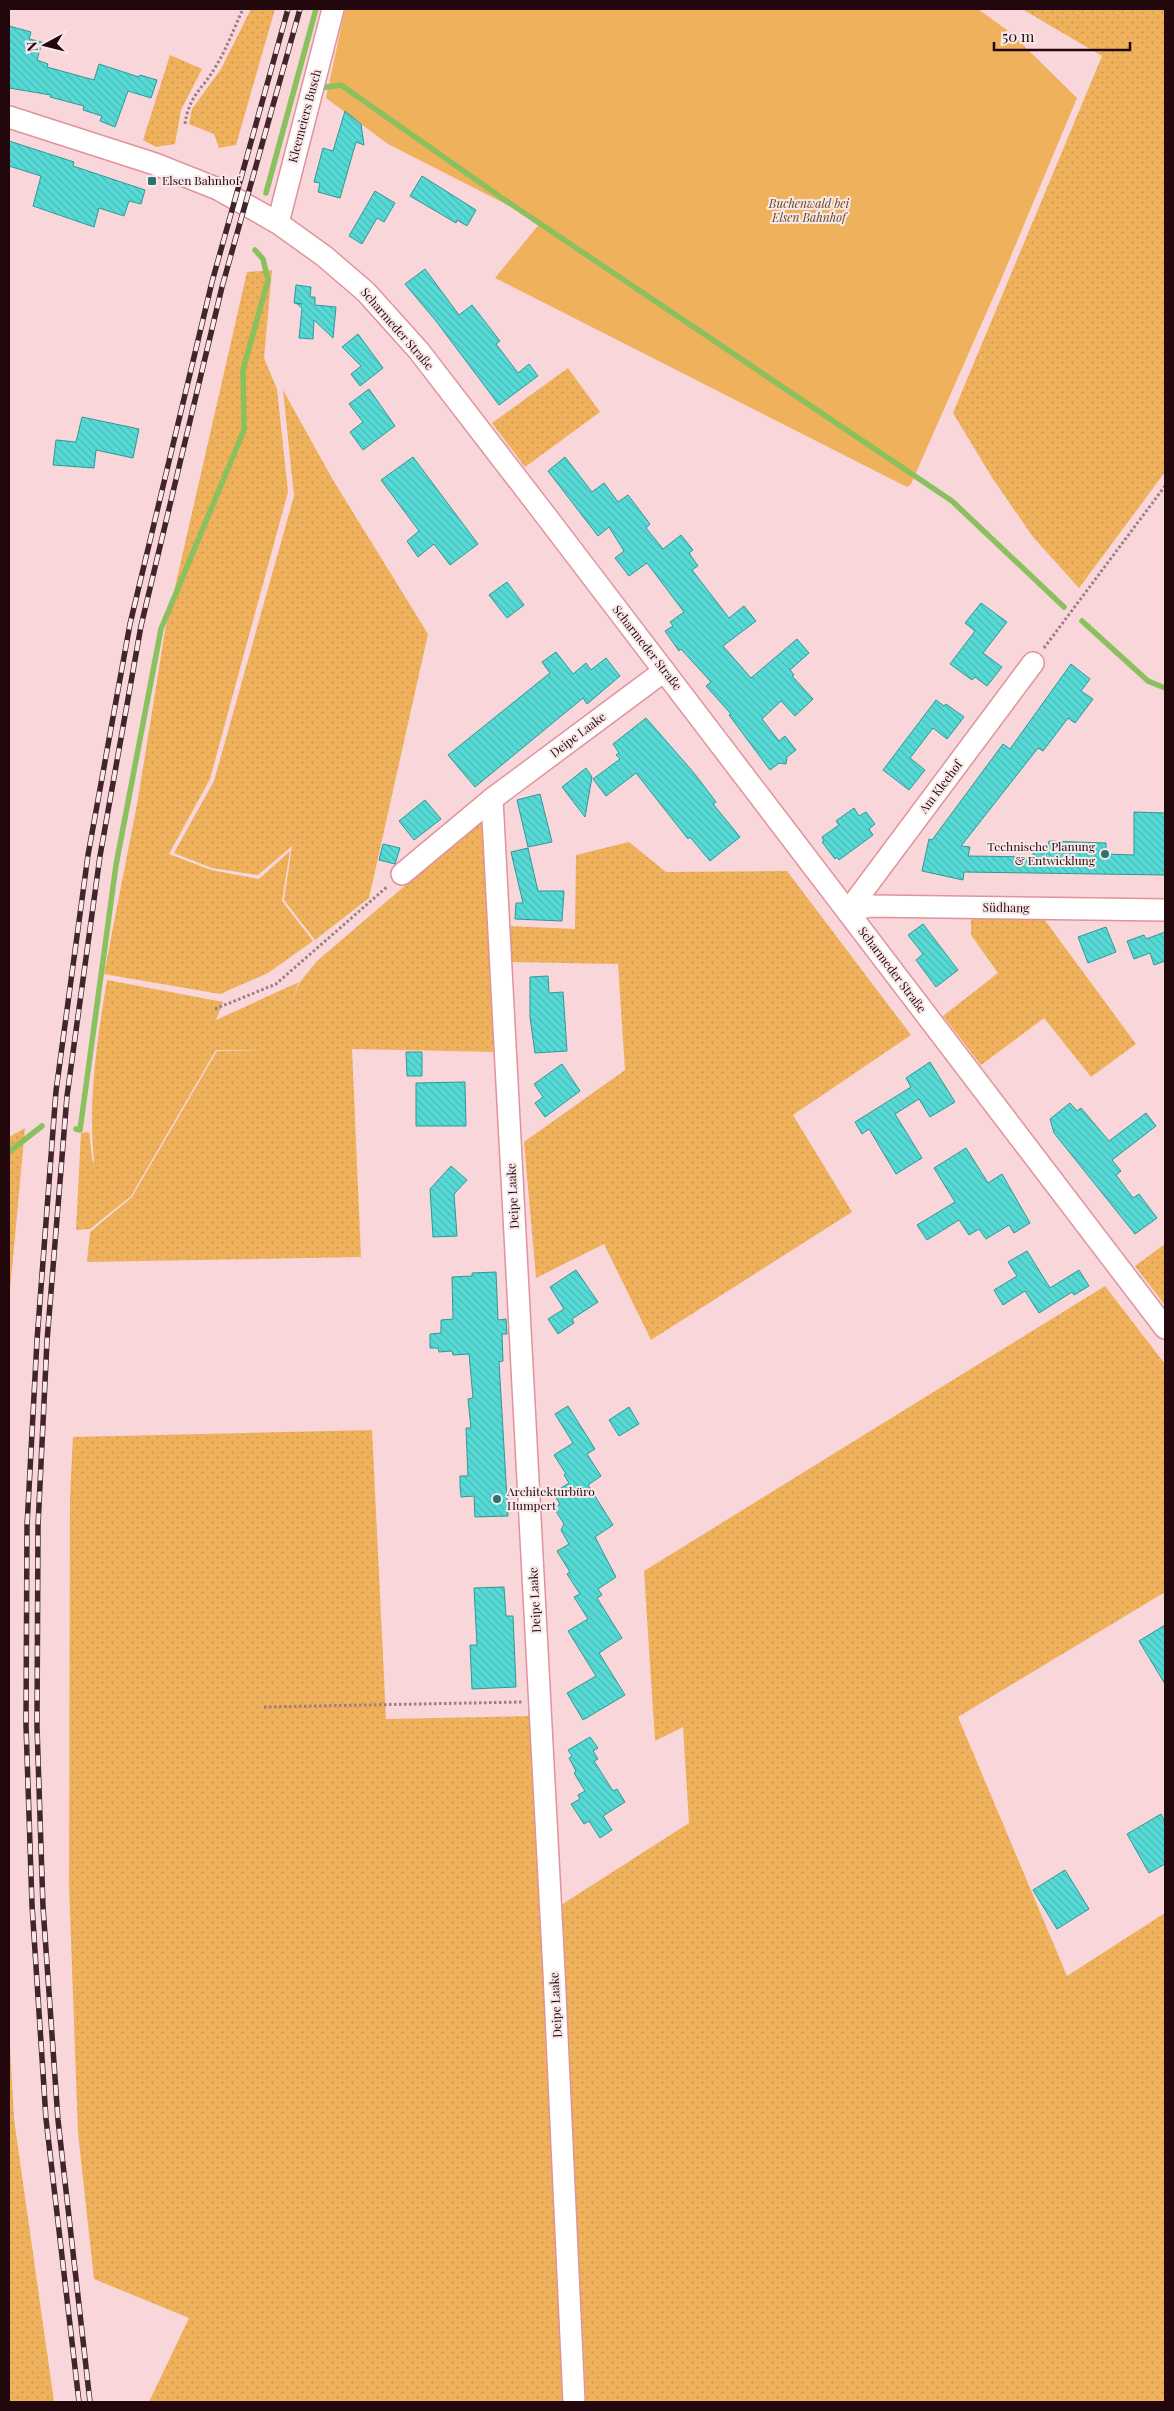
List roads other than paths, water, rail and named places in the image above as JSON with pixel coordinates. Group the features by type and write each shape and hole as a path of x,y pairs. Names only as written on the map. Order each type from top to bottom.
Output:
{"street":[{"name":"Kleemeiers Busch","path":"278,223 333,9"},
{"name":"Scharmeder Straße","path":"9,117 218,188 278,223 324,256 366,292 419,351 1165,1328"},
{"name":"Am Kleehof","path":"848,911 1034,663"},
{"name":"Deipe Laake","path":"402,874 492,799 664,671"},
{"name":"Deipe Laake","path":"492,799 540,1702 574,2402"},
{"name":"Südhang","path":"848,911 870,906 1165,910"}],"waterway":[{"path":"266,193 316,9"},
{"path":"320,88 341,85 502,198 952,501 1064,607"},
{"path":"76,1129 80,1130 116,865 161,629 244,430 243,370 268,280 263,259 255,250"},
{"path":"1082,621 1148,681 1165,688"},
{"path":"9,1152 42,1126"}],"railway":[{"path":"79,2402 46,2119 32,1905 26,1725 27,1526 37,1340 56,1091 88,855 130,624 212,282 288,9"},
{"path":"90,2402 58,2120 43,1907 37,1727 38,1526 47,1341 67,1096 100,856 141,626 222,287 300,9"}],"place":[{"name":"Elsen Bahnhof","path":"152,181"},
{"name":"Technische Planung & Entwicklung","path":"1105,854"},
{"name":"Architekturbüro Humpert","path":"497,1499"}],"park label":[{"name":"Buchenwald bei Elsen Bahnhof","path":"809,211"}]}
